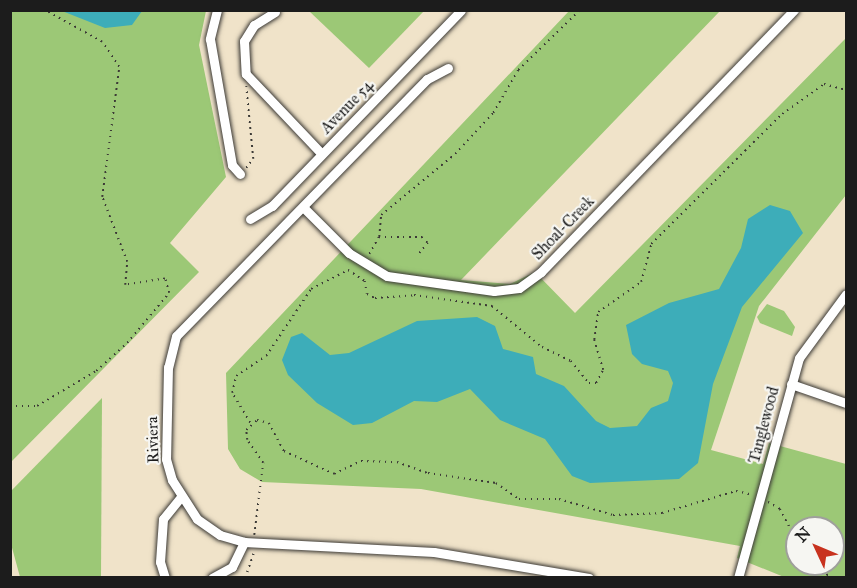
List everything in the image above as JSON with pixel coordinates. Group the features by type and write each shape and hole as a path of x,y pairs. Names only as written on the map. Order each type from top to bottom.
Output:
{"street":[{"path":"217,10 211,50 232,165 240,174"},
{"name":"Avenue 54","path":"250,219 272,206 461,10"},
{"name":"Shoal-Creek","path":"303,207 367,267 387,276 494,291 519,288 541,272 794,10"},
{"path":"275,12 254,25 244,41 246,74 322,154"},
{"name":"Riviera","path":"448,68 427,78 176,336 170,349 166,459 180,498 220,535 244,542 434,552 589,578"},
{"name":"Tanglewood","path":"738,578 791,384 811,339 846,294"},
{"path":"791,384 846,403"},
{"path":"165,578 160,562 163,519 180,498"},
{"path":"212,578 232,567 244,542"}],"path":[{"path":"10,406 37,406 87,376 127,343 169,293 165,279 125,285 127,262 102,197 120,91 115,57 92,35 44,10"},
{"path":"365,281 367,267 379,237 381,215 455,154 493,113 518,70 580,10"},
{"path":"240,174 253,159 246,74"},
{"path":"379,237 422,237 428,243 419,254"},
{"path":"245,578 254,543 263,463 247,440 246,430 257,420 269,423 284,451 334,474 361,461 397,462 428,473 496,483 519,499 559,499 614,514 662,513 736,491 760,498 780,509 785,518"}],"green space":[{"path":"11,11 206,11 199,45 226,177 170,243 199,272 11,462"},
{"path":"309,11 424,11 369,68"},
{"path":"569,11 720,11 461,280 510,284 535,272 575,313 846,38 846,195 759,306 711,450 763,464 769,443 846,464 846,577 784,577 737,558 740,546 421,489 262,482 240,469 228,449 226,373"},
{"path":"767,304 784,311 795,327 792,336 760,323 757,317"},
{"path":"102,398 101,577 20,577 11,544 11,491"}],"water":[{"path":"62,11 142,11 132,25 105,28"},
{"path":"770,205 790,211 803,233 742,307 713,384 698,463 679,479 590,483 572,476 545,439 500,420 470,389 437,402 414,401 372,423 353,425 317,403 288,375 282,360 291,337 302,333 330,355 349,353 417,321 477,317 495,326 503,349 533,357 536,374 564,386 596,421 610,428 637,426 651,408 668,401 673,383 668,371 642,364 632,354 626,325 669,303 719,289 741,248 748,219"}]}
